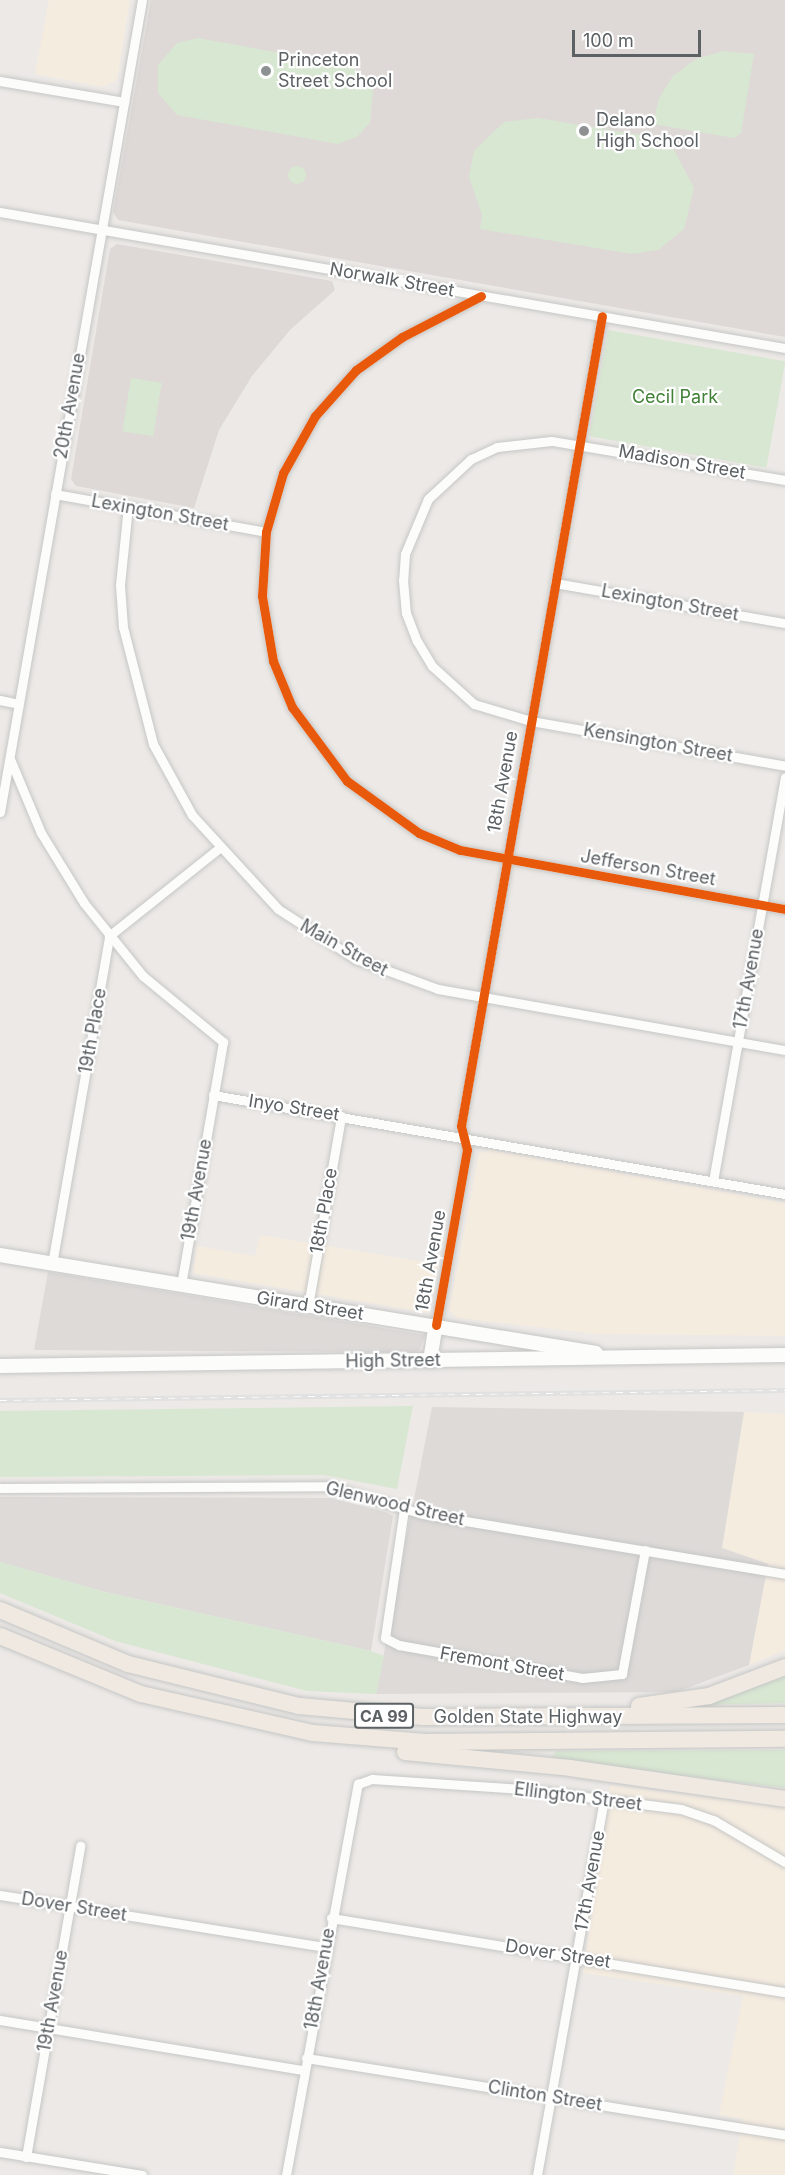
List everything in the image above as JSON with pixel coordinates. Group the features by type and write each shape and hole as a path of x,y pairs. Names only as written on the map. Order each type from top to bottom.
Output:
{"highway":[{"name":"Golden State Highway","path":"0,1610 91,1651 249,1697 372,1715 540,1717 785,1715"},
{"name":"Golden State Highway","path":"0,1636 141,1694 313,1733 426,1742 785,1738"},
{"path":"540,1717 685,1702 785,1667"},
{"path":"313,1733 401,1751 570,1768 785,1799"}],"main road":[{"name":"Girard Street","path":"0,1255 436,1325 619,1358"},
{"name":"18th Avenue","path":"430,1361 436,1325"},
{"name":"High Street","path":"0,1366 785,1355"}],"street":[{"name":"20th Avenue","path":"0,812 142,0"},
{"path":"0,81 124,102"},
{"name":"Norwalk Street","path":"0,212 785,348"},
{"name":"Jefferson Street","path":"481,296 390,344 335,391 289,459 266,532 261,596 269,645 292,707 317,748 346,781 419,833 506,860 785,909"},
{"name":"18th Avenue","path":"436,1325 467,1150 461,1126 482,998 602,316"},
{"name":"Madison Street","path":"531,721 474,704 432,666 406,613 405,554 428,499 471,459 524,441 579,444 785,480"},
{"name":"Lexington Street","path":"55,494 266,532"},
{"name":"Main Street","path":"128,506 123,627 140,706 171,780 218,849 278,909 314,936 395,976 482,998 785,1050"},
{"name":"Lexington Street","path":"555,583 785,623"},
{"path":"0,700 19,704"},
{"name":"Kensington Street","path":"531,721 785,765"},
{"path":"10,756 62,869 109,936 150,983 223,1042 213,1095"},
{"name":"17th Avenue","path":"713,1181 785,777"},
{"path":"109,936 218,849"},
{"name":"19th Place","path":"52,1264 109,936"},
{"name":"Inyo Street","path":"213,1095 785,1194"},
{"name":"19th Avenue","path":"181,1284 213,1095"},
{"name":"18th Place","path":"308,1306 341,1116"},
{"name":"Glenwood Street","path":"0,1488 328,1486 404,1509 785,1574"},
{"name":"Fremont Street","path":"404,1509 385,1638 399,1646 582,1678 622,1674 645,1550"},
{"name":"Ellington Street","path":"358,1784 372,1779 512,1788 681,1809 715,1821 785,1862"},
{"name":"18th Avenue","path":"286,2175 303,2070 358,1784"},
{"name":"17th Avenue","path":"537,2175 603,1800"},
{"name":"19th Avenue","path":"26,2157 80,1846"},
{"name":"Dover Street","path":"0,1895 326,1947"},
{"name":"Dover Street","path":"332,1918 785,1992"},
{"path":"0,2020 303,2070"},
{"name":"Clinton Street","path":"306,2058 785,2135"},
{"path":"0,2152 142,2175"}],"shaded area":[{"path":"49,0 130,0 117,80 103,87 35,74"},
{"name":"Delano High School","path":"151,0 785,0 785,337 118,220 113,212"},
{"path":"117,244 332,281 335,290 290,330 252,376 219,430 194,508 76,486 71,479 110,249"},
{"path":"491,1150 785,1203 785,1336 596,1334 458,1318 449,1311 479,1153"},
{"path":"260,1235 437,1264 429,1313 193,1273 197,1246 255,1256"},
{"path":"48,1272 425,1335 419,1351 402,1352 34,1350"},
{"path":"432,1407 744,1412 722,1548 768,1564 749,1665 676,1692 376,1694"},
{"path":"744,1412 785,1414 785,1650 749,1665 768,1564 722,1548"},
{"path":"0,1497 331,1498 385,1512 393,1516 371,1651 105,1592 0,1562"},
{"path":"610,1785 785,1807 785,2175 733,2175 743,2119 719,2115 743,1996 583,1973"}],"green space":[{"path":"198,38 352,66 373,90 370,122 357,137 338,144 177,115 158,93 158,65 177,43"},
{"path":"724,51 754,54 741,133 734,138 653,124 659,98 673,76 696,59"},
{"path":"538,118 652,137 674,150 694,188 684,229 658,250 633,254 480,229 482,215 469,177 474,151 504,122"},
{"path":"297,166 305,171 306,175 301,183 297,184 289,179 288,175 293,167"},
{"name":"Cecil Park","path":"608,330 785,361 767,468 589,436"},
{"path":"131,378 162,383 153,436 123,431"},
{"path":"413,1406 397,1489 324,1475 0,1477 0,1411"},
{"path":"0,1562 105,1592 371,1651 384,1656 376,1694 307,1691 115,1641 0,1593"},
{"path":"785,1671 785,1703 691,1705"},
{"path":"785,1750 785,1788 557,1761 552,1756 557,1751"}],"railway":[{"path":"0,1400 785,1390"}],"cycle path":[{"path":"481,296 402,337 356,370 315,416 283,473 266,532 262,596 273,661 292,707 347,781 419,833 460,850 785,909"},
{"path":"436,1325 467,1150 461,1126 602,316"}],"place":[{"name":"Princeton Street School","path":"266,71"},
{"name":"Delano High School","path":"584,131"}]}
